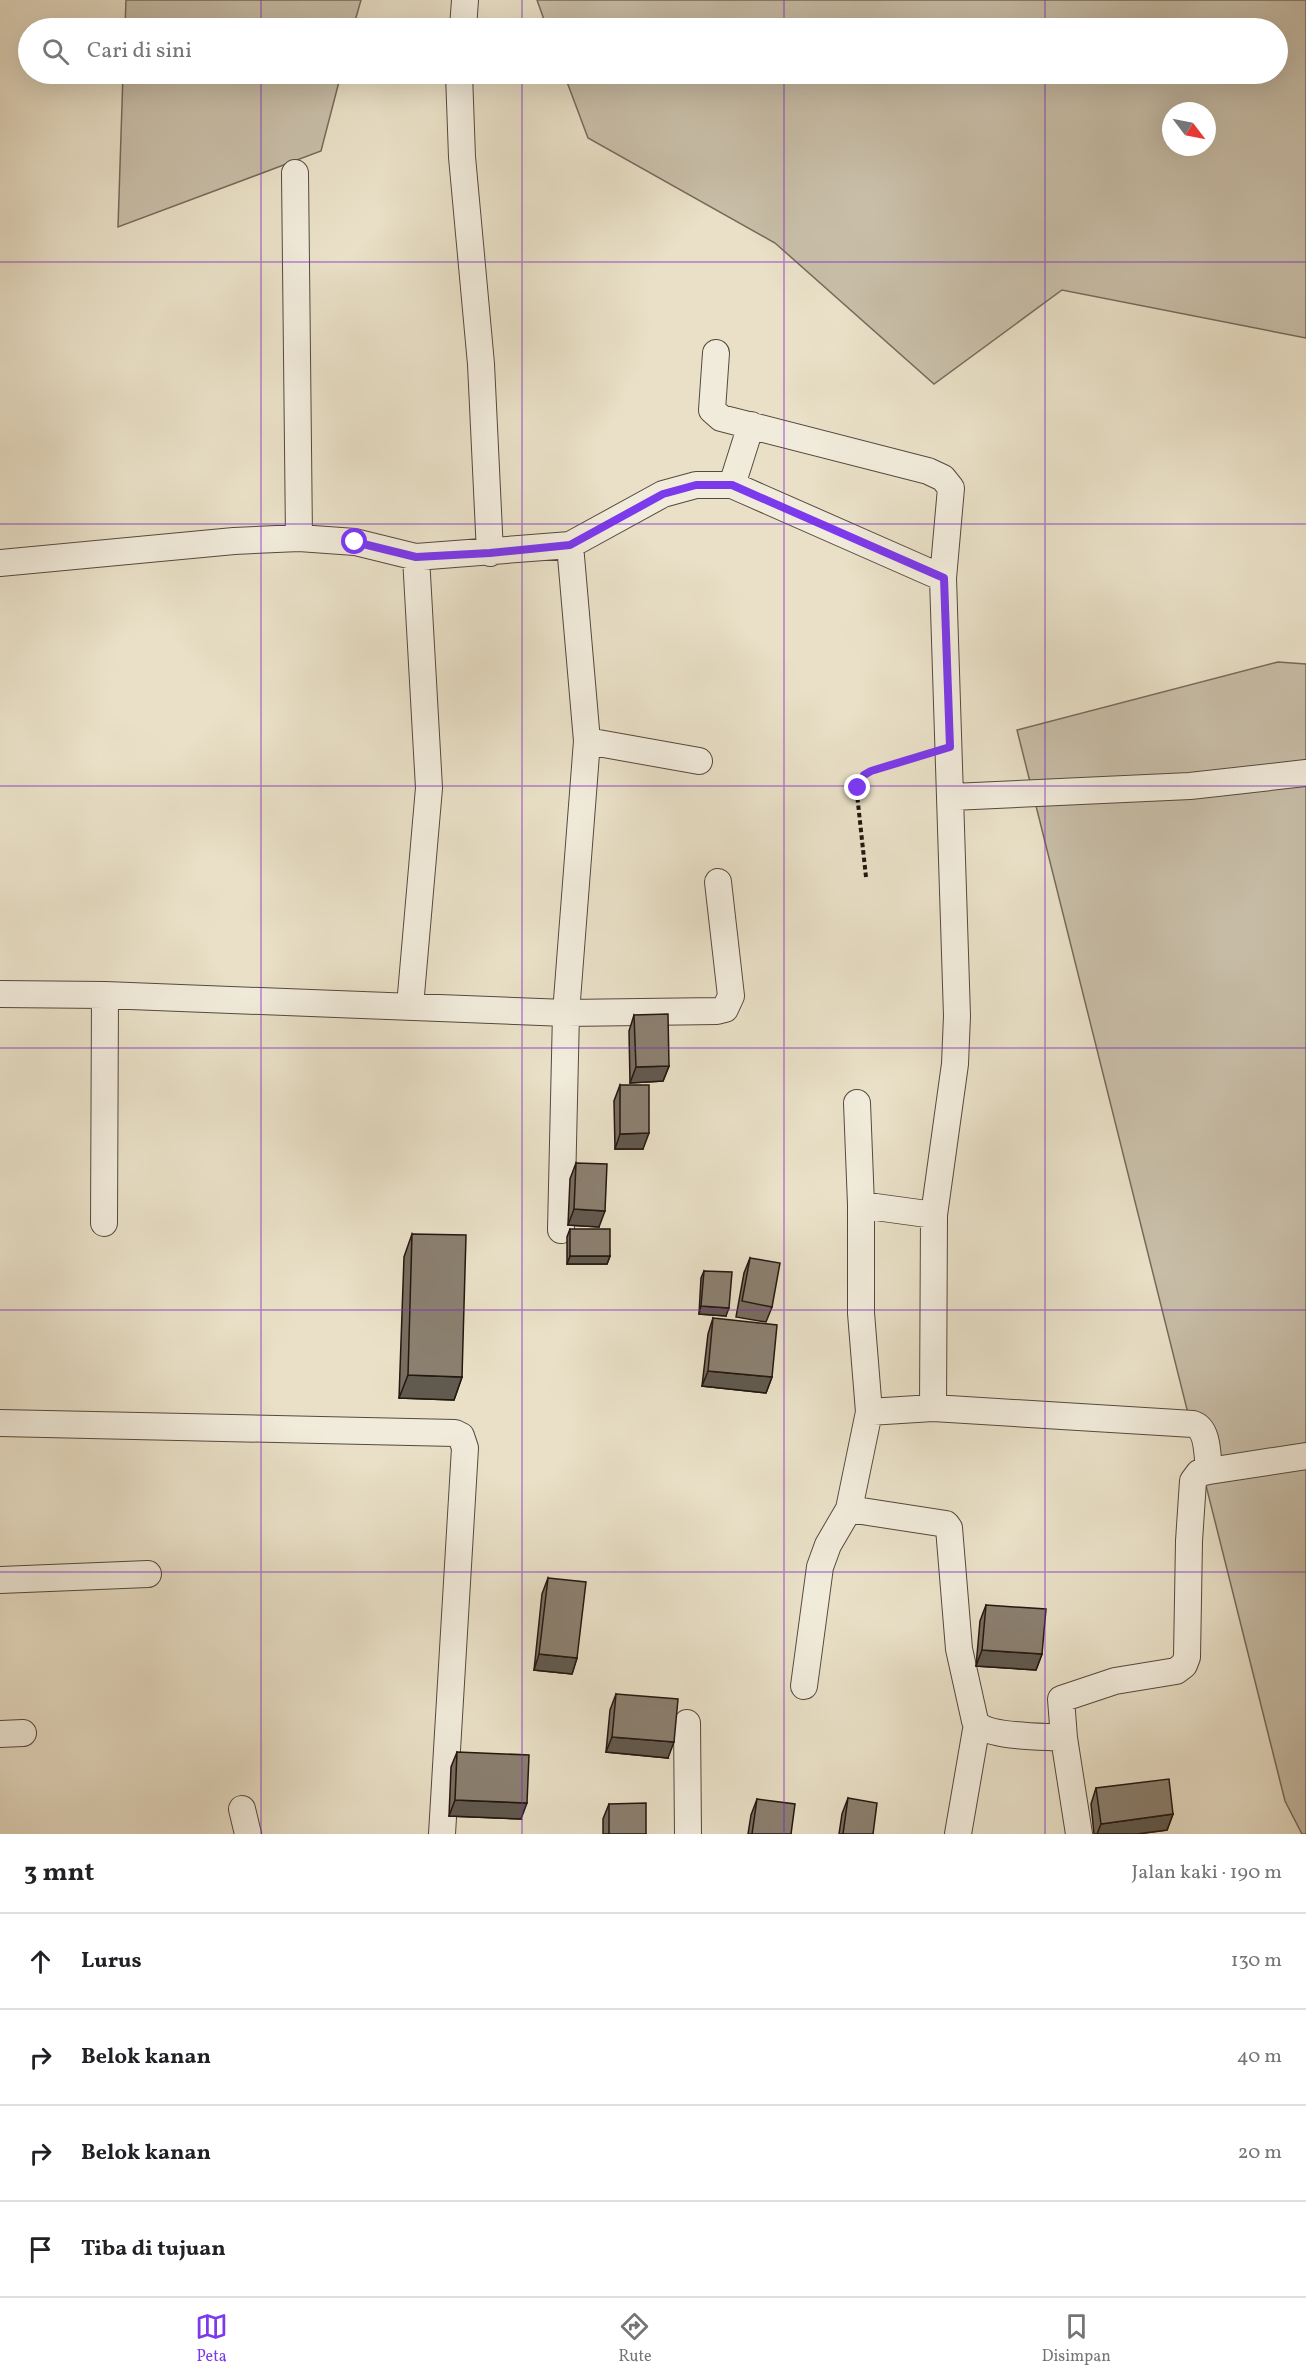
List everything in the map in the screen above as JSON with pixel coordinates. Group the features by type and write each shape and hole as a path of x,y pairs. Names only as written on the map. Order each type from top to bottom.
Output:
{"street":[{"path":"464,18 465,0"},
{"path":"459,84 462,157 482,364 490,553"},
{"path":"295,173 299,538"},
{"path":"716,353 712,410 721,418 927,471 943,478 951,488 944,578 957,993 956,1064 934,1215 933,1408"},
{"path":"732,485 751,425"},
{"path":"0,563 234,541 299,538 355,542 416,557 570,545 663,494 696,485 732,485 944,578"},
{"path":"561,1230 566,1013 587,741 570,545"},
{"path":"410,1005 429,788 416,557"},
{"path":"587,741 699,761"},
{"path":"952,797 1190,786 1306,773"},
{"path":"0,994 105,995 410,1005 566,1013 717,1011 725,1009 730,996 718,882"},
{"path":"104,1223 105,995"},
{"path":"804,1686 823,1556 849,1509 869,1412 861,1313 861,1205 857,1103"},
{"path":"861,1205 934,1215"},
{"path":"869,1412 933,1408 1193,1424 1199,1426 1203,1433 1209,1471"},
{"path":"0,1423 455,1433 461,1436 465,1448 442,1834"},
{"path":"1079,1834 1064,1738 1061,1699 1116,1680 1176,1671 1184,1665 1187,1657 1189,1541 1193,1480 1197,1474 1306,1456"},
{"path":"849,1509 941,1521 947,1526 959,1649 968,1697 976,1724 958,1834"},
{"path":"0,1580 148,1575"},
{"path":"687,1723 688,1834"},
{"path":"976,1724 992,1732 1064,1738"},
{"path":"242,1809 248,1834"}],"path":[{"path":"866,877 857,794 864,775 950,747"}],"shaded area":[{"path":"126,0 361,0 356,18 125,18"},
{"path":"537,0 1306,0 1306,338 1062,290 934,384 775,243 588,138 568,84 1288,84 1288,18 543,18"},
{"path":"123,84 338,84 321,151 118,227"},
{"path":"1278,662 1306,664 1306,1834 1302,1834 1285,1801 1017,730"}],"building":[{"path":"668,1014 669,1066 636,1067 634,1015"},
{"path":"620,1085 649,1085 649,1133 620,1134"},
{"path":"576,1163 607,1164 605,1211 574,1209"},
{"path":"570,1229 610,1229 610,1256 570,1256"},
{"path":"412,1234 466,1235 462,1377 408,1375"},
{"path":"750,1258 780,1263 772,1307 742,1301"},
{"path":"704,1271 732,1272 729,1308 701,1306"},
{"path":"713,1318 777,1325 772,1377 708,1371"},
{"path":"548,1578 586,1582 577,1658 539,1654"},
{"path":"986,1605 1046,1609 1042,1654 982,1650"},
{"path":"616,1694 678,1699 674,1742 612,1737"},
{"path":"457,1752 529,1755 527,1803 455,1800"},
{"path":"1169,1779 1173,1814 1101,1824 1096,1788"},
{"path":"848,1798 877,1803 873,1834 843,1834"},
{"path":"757,1799 795,1804 791,1834 752,1834"},
{"path":"646,1803 646,1834 609,1834 609,1804"}],"route":[{"path":"355,542 416,557 570,545 663,494 696,485 732,485 944,578 950,747 871,771 864,775 858,788"}]}
